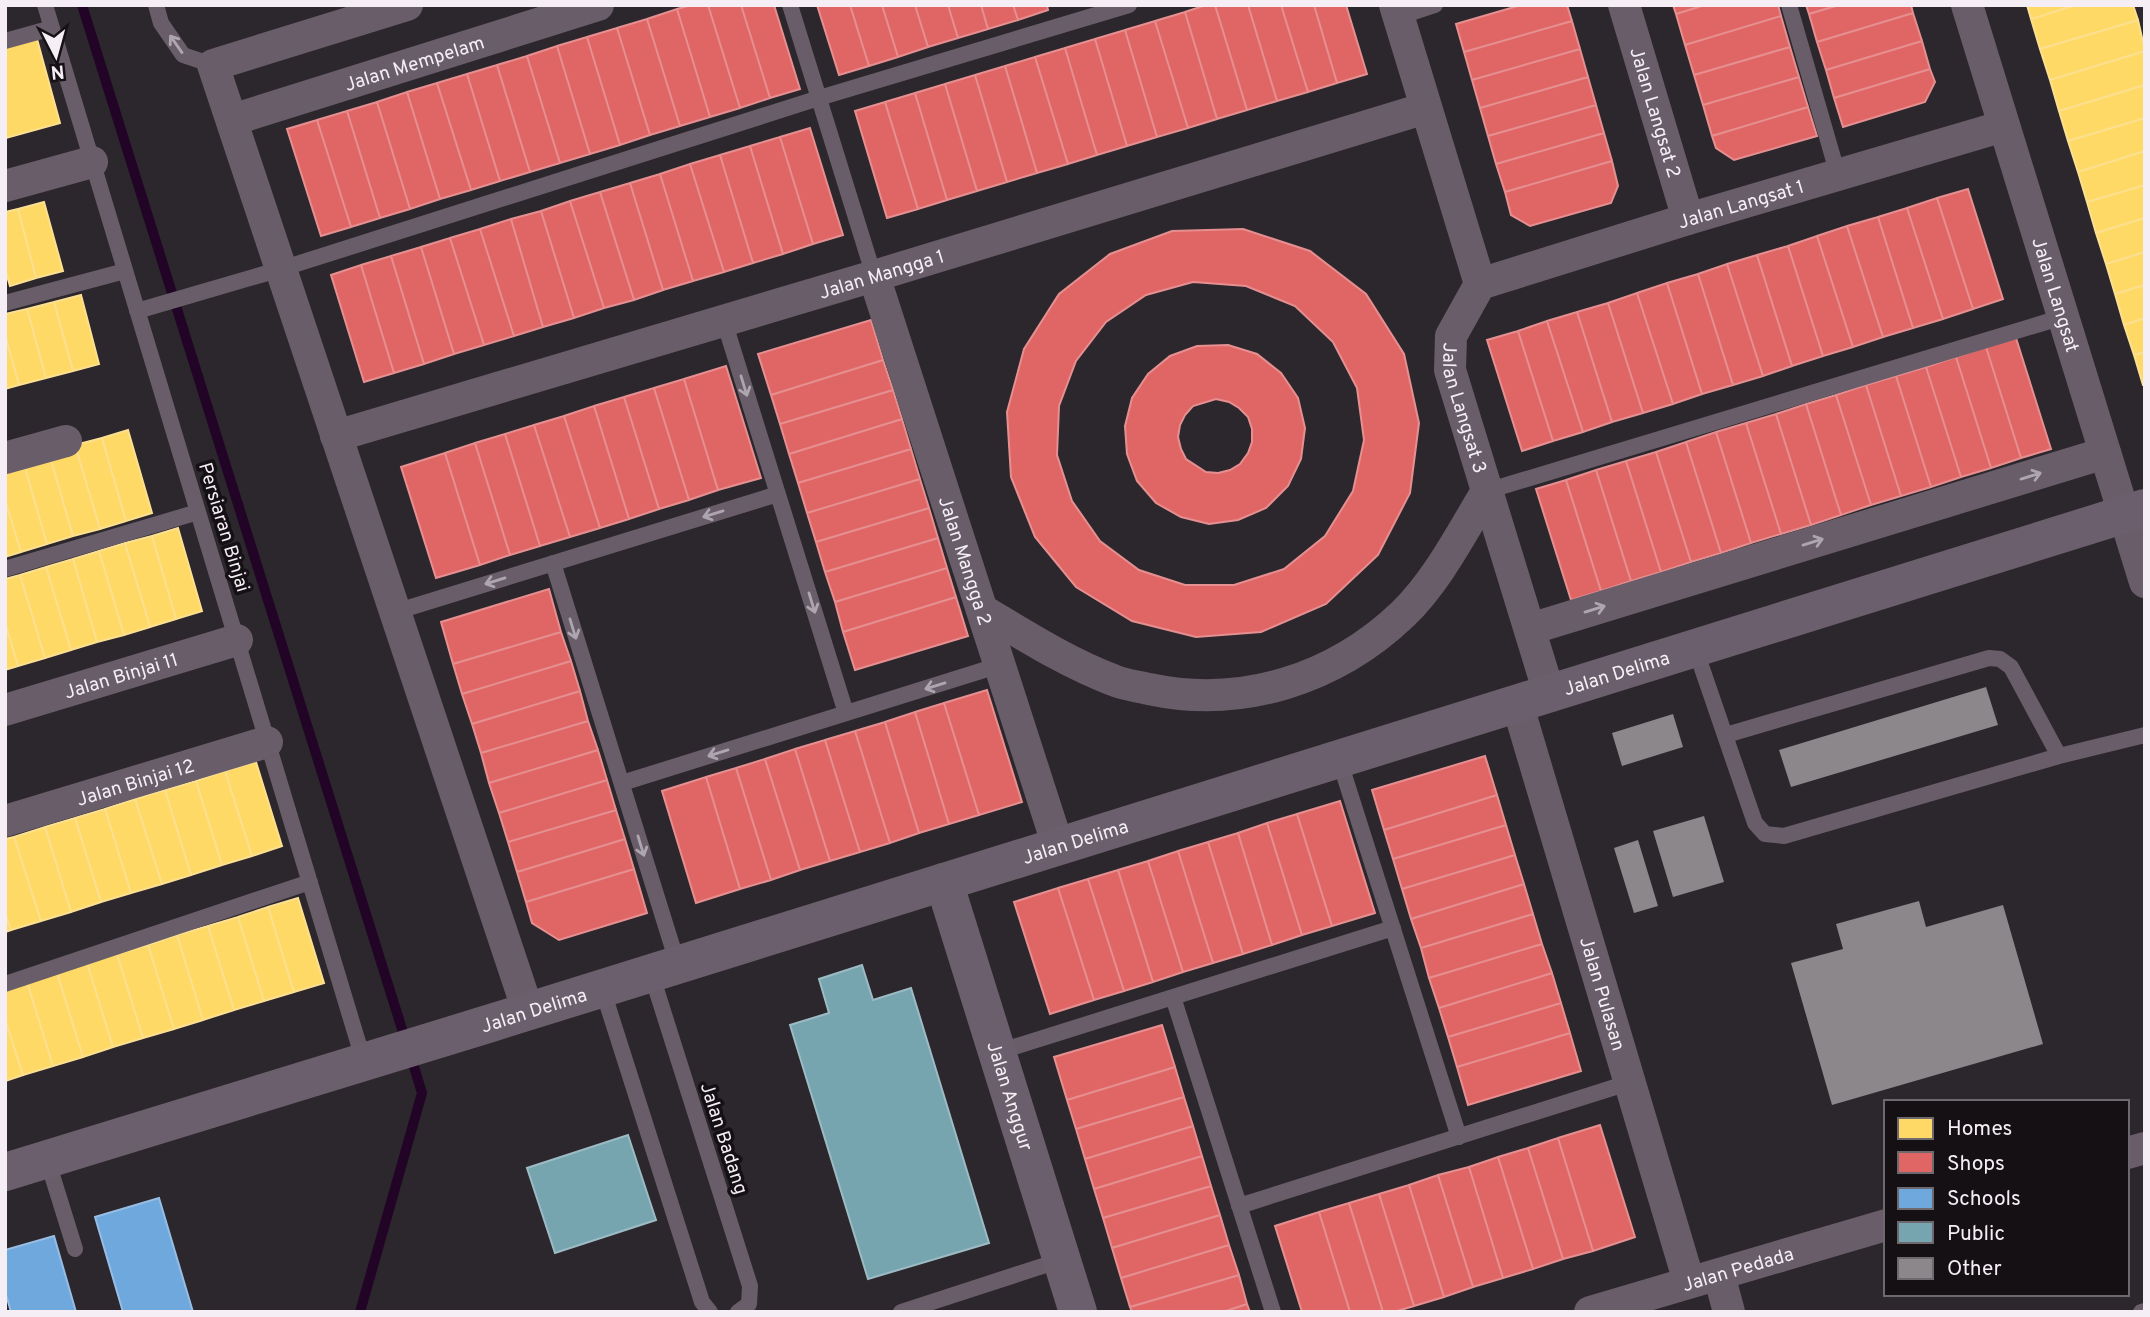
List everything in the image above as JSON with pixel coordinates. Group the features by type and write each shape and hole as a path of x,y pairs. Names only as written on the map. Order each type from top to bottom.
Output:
{"street":[{"path":"407,5 213,65 528,1012"},
{"name":"Jalan Mempelam","path":"232,120 598,5"},
{"name":"Jalan Langsat 2","path":"1624,5 1688,219"},
{"name":"Jalan Langsat","path":"1967,5 2105,453 2134,511 2145,582"},
{"path":"1397,11 1480,284"},
{"name":"Jalan Mangga 1","path":"337,436 1426,108"},
{"name":"Jalan Langsat 1","path":"1480,284 1688,219 2004,126"},
{"path":"5,186 92,162"},
{"name":"Jalan Mangga 2","path":"874,276 1058,846"},
{"name":"Jalan Langsat 3","path":"1480,284 1451,336 1450,370 1530,629 1533,698"},
{"path":"5,458 66,441"},
{"path":"1530,629 2105,453"},
{"path":"982,610 1073,663 1116,682 1178,695 1231,695 1274,688 1322,671 1363,648 1404,612 1432,579 1488,491"},
{"name":"Jalan Delima","path":"5,1172 528,1012 2134,511"},
{"name":"Jalan Binjai 11","path":"5,710 237,640"},
{"name":"Jalan Pulasan","path":"1533,698 1631,1082 1704,1279 1729,1312"},
{"name":"Jalan Binjai 12","path":"5,821 267,742"},
{"name":"Jalan Anggur","path":"944,881 1078,1312"},
{"name":"Jalan Pedada","path":"1590,1312 1884,1226"}],"lane":[{"name":"Persiaran Binjai","path":"45,5 310,882 371,1060"},
{"path":"156,5 161,23 183,55 213,65"},
{"path":"790,5 874,276"},
{"path":"137,311 819,98 1129,5"},
{"path":"1397,11 1435,5"},
{"path":"1789,5 1838,176"},
{"path":"5,41 52,28"},
{"path":"5,303 125,271"},
{"path":"1488,491 2063,317"},
{"path":"723,321 846,713"},
{"path":"395,612 778,494"},
{"path":"5,569 198,512"},
{"path":"553,563 622,783 665,969"},
{"path":"1695,648 1755,823 1765,834 1784,836 2059,756 2145,736"},
{"path":"1726,735 1989,657 2000,659 2011,667 2059,756"},
{"path":"622,783 1000,665"},
{"path":"1339,759 1459,1137"},
{"path":"5,984 310,882"},
{"path":"998,1052 1393,928"},
{"name":"Jalan Badang","path":"665,969 750,1286 749,1304 738,1312"},
{"path":"602,988 702,1302 710,1312"},
{"path":"1173,997 1273,1312"},
{"path":"1239,1206 1631,1082"},
{"path":"47,1159 75,1249"},
{"path":"901,1312 1062,1260"}],"building: Homes":[{"path":"2027,5 2076,5 2031,19"},
{"path":"2076,5 2133,5 2138,20 2040,49 2031,19"},
{"path":"2138,20 2145,51 2050,80 2040,49"},
{"path":"37,39 60,123 6,138 5,48"},
{"path":"2145,51 2145,85 2059,111 2050,80"},
{"path":"2145,85 2145,118 2068,141 2059,111"},
{"path":"2145,118 2145,151 2078,172 2068,141"},
{"path":"2145,151 2145,185 2087,202 2078,172"},
{"path":"2145,185 2145,218 2096,233 2087,202"},
{"path":"44,202 63,271 36,278 18,209"},
{"path":"18,209 36,278 10,286 5,269 5,212"},
{"path":"2145,218 2145,252 2106,264 2096,233"},
{"path":"2145,252 2145,285 2115,294 2106,264"},
{"path":"2145,285 2145,318 2124,325 2115,294"},
{"path":"81,295 99,364 73,371 54,302"},
{"path":"54,302 73,371 46,378 27,309"},
{"path":"27,309 46,378 19,385 5,334 5,314"},
{"path":"2145,318 2145,352 2134,355 2124,325"},
{"path":"5,334 19,385 5,389"},
{"path":"2145,352 2145,385 2143,385 2134,355"},
{"path":"128,430 152,513 126,521 102,438"},
{"path":"102,438 126,521 100,529 75,445"},
{"path":"75,445 100,529 73,536 49,453"},
{"path":"49,453 73,536 47,544 23,461"},
{"path":"23,461 47,544 21,552 5,500 5,466"},
{"path":"5,500 21,552 5,557"},
{"path":"178,528 202,611 176,619 152,536"},
{"path":"152,536 176,619 150,627 125,543"},
{"path":"125,543 150,627 124,635 99,551"},
{"path":"99,551 124,635 97,642 73,559"},
{"path":"73,559 97,642 71,650 46,567"},
{"path":"46,567 71,650 45,658 20,575"},
{"path":"20,575 45,658 18,666 5,622 5,579"},
{"path":"5,622 18,666 5,670"},
{"path":"256,762 282,846 252,856 225,771"},
{"path":"225,771 252,856 222,865 196,781"},
{"path":"196,781 222,865 191,875 165,790"},
{"path":"165,790 191,875 162,884 135,799"},
{"path":"135,799 162,884 131,893 105,809"},
{"path":"105,809 131,893 101,902 75,818"},
{"path":"75,818 101,902 71,912 45,827"},
{"path":"45,827 71,912 41,921 14,837"},
{"path":"14,837 41,921 11,930 5,913 5,839"},
{"path":"298,898 324,983 294,992 268,907"},
{"path":"268,907 294,992 264,1001 238,917"},
{"path":"5,913 11,930 5,932"},
{"path":"238,917 264,1001 234,1010 208,926"},
{"path":"208,926 234,1010 203,1020 177,935"},
{"path":"177,935 203,1020 174,1029 148,945"},
{"path":"148,945 174,1029 143,1038 117,954"},
{"path":"117,954 143,1038 113,1047 87,963"},
{"path":"87,963 113,1047 83,1057 57,973"},
{"path":"57,973 83,1057 53,1066 27,982"},
{"path":"27,982 53,1066 23,1075 5,1019 5,988"},
{"path":"5,1019 23,1075 5,1081"}],"building: Shops":[{"path":"691,5 708,5 740,108 710,117 677,9"},
{"path":"708,5 741,5 770,98 740,108"},
{"path":"741,5 774,5 800,89 770,98"},
{"path":"817,5 850,5 869,66 839,75"},
{"path":"850,5 882,5 898,57 869,66"},
{"path":"882,5 915,5 928,47 898,57"},
{"path":"915,5 948,5 958,38 928,47"},
{"path":"948,5 981,5 988,29 958,38"},
{"path":"981,5 1013,5 1018,20 988,29"},
{"path":"1013,5 1047,5 1048,10 1018,20"},
{"path":"1215,5 1247,110 1217,119 1185,12"},
{"path":"1215,5 1248,5 1277,101 1247,110"},
{"path":"1248,5 1281,5 1308,92 1277,101"},
{"path":"1281,5 1314,5 1337,83 1308,92"},
{"path":"1314,5 1346,5 1367,74 1337,83"},
{"path":"1521,5 1567,5 1572,21 1464,52 1456,24"},
{"path":"1673,5 1705,5 1676,14"},
{"path":"1705,5 1778,5 1781,16 1685,45 1676,14"},
{"path":"1806,5 1839,5 1809,14"},
{"path":"1839,5 1911,5 1913,13 1817,42 1809,14"},
{"path":"677,9 710,117 680,126 647,19"},
{"path":"1185,12 1217,119 1188,128 1155,21"},
{"path":"1913,13 1922,41 1826,70 1817,42"},
{"path":"1781,16 1790,47 1694,75 1685,45"},
{"path":"647,19 680,126 650,135 617,28"},
{"path":"1155,21 1188,128 1157,137 1125,30"},
{"path":"1572,21 1580,49 1472,80 1464,52"},
{"path":"617,28 650,135 620,145 587,37"},
{"path":"1125,30 1157,137 1127,146 1095,39"},
{"path":"587,37 620,145 590,154 557,46"},
{"path":"1095,39 1127,146 1097,155 1065,48"},
{"path":"1922,41 1930,69 1834,98 1826,70"},
{"path":"557,46 590,154 560,163 527,56"},
{"path":"1790,47 1799,77 1703,105 1694,75"},
{"path":"1065,48 1097,155 1068,164 1035,57"},
{"path":"1580,49 1588,77 1480,108 1472,80"},
{"path":"527,56 560,163 530,172 497,65"},
{"path":"1035,57 1068,164 1037,173 1005,66"},
{"path":"497,65 530,172 500,181 467,74"},
{"path":"1005,66 1037,173 1007,182 975,75"},
{"path":"1930,69 1935,82 1925,102 1843,127 1834,98"},
{"path":"467,74 500,181 471,190 437,83"},
{"path":"975,75 1007,182 977,191 945,84"},
{"path":"1588,77 1596,105 1488,136 1480,108"},
{"path":"1799,77 1808,107 1712,136 1703,105"},
{"path":"437,83 471,190 440,199 407,92"},
{"path":"945,84 977,191 947,200 915,93"},
{"path":"407,92 440,199 410,209 377,102"},
{"path":"915,93 947,200 918,209 885,102"},
{"path":"377,102 410,209 380,218 347,111"},
{"path":"885,102 918,209 887,218 855,111"},
{"path":"1596,105 1604,133 1496,164 1488,136"},
{"path":"1808,107 1817,136 1734,160 1716,148 1712,136"},
{"path":"347,111 380,218 351,227 317,120"},
{"path":"317,120 351,227 321,236 287,129"},
{"path":"810,128 843,235 813,244 780,137"},
{"path":"1604,133 1612,161 1505,192 1496,164"},
{"path":"780,137 813,244 783,254 750,146"},
{"path":"750,146 783,254 753,263 720,155"},
{"path":"720,155 753,263 724,272 690,164"},
{"path":"1612,161 1618,186 1611,203 1530,226 1511,215 1505,192"},
{"path":"690,164 724,272 693,281 660,174"},
{"path":"660,174 693,281 663,290 630,183"},
{"path":"630,183 663,290 634,300 600,192"},
{"path":"1968,189 2003,299 1973,309 1937,198"},
{"path":"600,192 634,300 604,308 570,201"},
{"path":"1937,198 1973,309 1943,319 1907,208"},
{"path":"570,201 604,308 574,318 541,211"},
{"path":"1907,208 1943,319 1913,328 1878,217"},
{"path":"541,211 574,318 543,327 511,219"},
{"path":"1878,217 1913,328 1883,337 1847,226"},
{"path":"511,219 543,327 514,336 480,229"},
{"path":"1847,226 1883,337 1853,347 1817,236"},
{"path":"480,229 514,336 484,345 450,238"},
{"path":"1243,229 1310,251 1366,294 1404,354 1419,423 1410,493 1378,555 1326,604 1261,632 1196,637 1132,621 1076,587 1035,537 1011,477 1007,412 1024,349 1059,294 1110,254 1172,231","holes":["1193,282 1246,286 1295,306 1333,342 1357,388 1364,440 1353,491 1325,536 1284,569 1234,585 1185,585 1139,570 1100,541 1072,501 1057,455 1059,406 1076,361 1106,322 1146,295"]},
{"path":"1817,236 1853,347 1823,356 1788,246"},
{"path":"450,238 484,345 454,354 421,247"},
{"path":"1788,246 1823,356 1792,366 1757,255"},
{"path":"421,247 454,354 424,364 391,256"},
{"path":"1757,255 1792,366 1763,376 1727,264"},
{"path":"391,256 424,364 394,373 361,265"},
{"path":"1727,264 1763,376 1733,385 1698,274"},
{"path":"361,265 394,373 364,382 331,275"},
{"path":"1698,274 1733,385 1702,394 1667,283"},
{"path":"1667,283 1702,394 1673,404 1637,293"},
{"path":"1637,293 1673,404 1643,413 1608,303"},
{"path":"1608,303 1643,413 1612,422 1577,312"},
{"path":"1577,312 1612,422 1583,432 1547,321"},
{"path":"871,320 883,360 771,395 758,354"},
{"path":"1547,321 1583,432 1553,441 1518,331"},
{"path":"1518,331 1553,441 1522,451 1487,340"},
{"path":"2016,338 2051,449 2021,458 1986,347"},
{"path":"1228,345 1257,354 1281,373 1298,398 1305,428 1301,459 1288,486 1266,508 1238,520 1209,524 1181,517 1156,503 1137,481 1127,454 1125,426 1132,398 1148,374 1170,356 1197,346","holes":["1216,399 1229,402 1248,417 1252,442 1240,464 1218,473 1206,472 1186,459 1178,437 1180,425 1193,406"]},
{"path":"1986,347 2021,458 1991,468 1956,357"},
{"path":"1956,357 1991,468 1961,477 1926,367"},
{"path":"883,360 893,390 780,424 771,395"},
{"path":"726,366 761,478 718,490 684,379"},
{"path":"1926,367 1961,477 1931,487 1896,376"},
{"path":"1896,376 1931,487 1901,496 1866,385"},
{"path":"684,379 718,490 689,500 654,388"},
{"path":"1866,385 1901,496 1871,505 1836,395"},
{"path":"654,388 689,500 659,509 624,397"},
{"path":"893,390 902,419 789,454 780,424"},
{"path":"1836,395 1871,505 1841,515 1806,404"},
{"path":"624,397 659,509 629,519 594,406"},
{"path":"1806,404 1841,515 1811,525 1776,414"},
{"path":"594,406 629,519 600,528 564,416"},
{"path":"1776,414 1811,525 1781,534 1746,423"},
{"path":"564,416 600,528 570,537 534,425"},
{"path":"902,419 911,449 798,483 789,454"},
{"path":"1746,423 1781,534 1751,543 1716,432"},
{"path":"534,425 570,537 540,546 505,434"},
{"path":"1716,432 1751,543 1721,553 1686,442"},
{"path":"505,434 540,546 510,555 475,443"},
{"path":"1686,442 1721,553 1691,562 1656,452"},
{"path":"475,443 510,555 480,565 445,453"},
{"path":"911,449 920,479 807,513 798,483"},
{"path":"1656,452 1691,562 1661,572 1626,461"},
{"path":"445,453 480,565 436,578 401,467"},
{"path":"1626,461 1661,572 1631,581 1596,470"},
{"path":"1596,470 1631,581 1601,591 1566,480"},
{"path":"920,479 929,508 816,542 807,513"},
{"path":"1566,480 1601,591 1571,600 1536,489"},
{"path":"929,508 938,538 825,572 816,542"},
{"path":"938,538 947,568 835,602 825,572"},
{"path":"947,568 956,597 843,632 835,602"},
{"path":"549,589 561,632 453,664 441,622"},
{"path":"956,597 968,636 855,670 843,632"},
{"path":"561,632 571,661 462,694 453,664"},
{"path":"571,661 580,691 472,724 462,694"},
{"path":"987,690 1022,802 979,815 944,703"},
{"path":"580,691 588,721 481,753 472,724"},
{"path":"944,703 979,815 949,824 915,712"},
{"path":"915,712 949,824 919,833 885,722"},
{"path":"588,721 598,750 489,783 481,753"},
{"path":"885,722 919,833 890,843 855,731"},
{"path":"855,731 890,843 860,852 825,740"},
{"path":"825,740 860,852 830,861 795,749"},
{"path":"795,749 830,861 800,870 765,759"},
{"path":"598,750 607,780 499,813 489,783"},
{"path":"1485,756 1497,795 1384,830 1372,790"},
{"path":"765,759 800,870 771,880 736,768"},
{"path":"736,768 771,880 740,889 706,777"},
{"path":"706,777 740,889 696,903 662,791"},
{"path":"607,780 616,810 508,842 499,813"},
{"path":"1497,795 1506,825 1393,859 1384,830"},
{"path":"1340,801 1375,913 1332,926 1297,814"},
{"path":"616,810 625,839 517,872 508,842"},
{"path":"1297,814 1332,926 1302,935 1267,823"},
{"path":"1267,823 1302,935 1272,945 1238,833"},
{"path":"1506,825 1515,855 1402,889 1393,859"},
{"path":"1238,833 1272,945 1243,954 1208,842"},
{"path":"625,839 634,869 526,902 517,872"},
{"path":"1208,842 1243,954 1213,963 1178,851"},
{"path":"1178,851 1213,963 1183,972 1148,861"},
{"path":"1515,855 1524,884 1411,919 1402,889"},
{"path":"1148,861 1183,972 1153,982 1118,870"},
{"path":"634,869 647,913 559,940 532,923 526,902"},
{"path":"1118,870 1153,982 1124,991 1088,879"},
{"path":"1088,879 1124,991 1094,1000 1058,888"},
{"path":"1524,884 1533,914 1421,948 1411,919"},
{"path":"1058,888 1094,1000 1050,1014 1014,902"},
{"path":"1533,914 1542,944 1429,978 1421,948"},
{"path":"1542,944 1552,973 1439,1008 1429,978"},
{"path":"1552,973 1561,1003 1448,1037 1439,1008"},
{"path":"1561,1003 1570,1033 1457,1067 1448,1037"},
{"path":"1162,1025 1175,1067 1067,1100 1054,1057"},
{"path":"1570,1033 1581,1071 1468,1105 1457,1067"},
{"path":"1175,1067 1184,1097 1076,1129 1067,1100"},
{"path":"1184,1097 1193,1126 1085,1159 1076,1129"},
{"path":"1600,1125 1635,1237 1593,1251 1558,1138"},
{"path":"1193,1126 1202,1156 1094,1189 1085,1159"},
{"path":"1558,1138 1593,1251 1563,1259 1528,1148"},
{"path":"1528,1148 1563,1259 1533,1269 1498,1157"},
{"path":"1202,1156 1211,1186 1103,1218 1094,1189"},
{"path":"1498,1157 1533,1269 1503,1278 1469,1167"},
{"path":"1469,1167 1503,1278 1473,1287 1438,1175"},
{"path":"1438,1175 1473,1287 1444,1297 1409,1185"},
{"path":"1409,1185 1444,1297 1414,1306 1379,1194"},
{"path":"1211,1186 1220,1215 1112,1248 1103,1218"},
{"path":"1379,1194 1414,1306 1394,1312 1383,1312 1349,1203"},
{"path":"1349,1203 1383,1312 1350,1312 1319,1212"},
{"path":"1319,1212 1350,1312 1302,1312 1275,1226"},
{"path":"1220,1215 1229,1245 1121,1278 1112,1248"},
{"path":"1229,1245 1239,1275 1130,1307 1121,1278"},
{"path":"1239,1275 1247,1304 1223,1312 1132,1312 1130,1307"},
{"path":"1247,1304 1250,1312 1223,1312"}],"building: Schools":[{"path":"159,1198 193,1312 123,1312 95,1217"},
{"path":"54,1236 76,1312 11,1312 5,1291 5,1250"}],"building: Public":[{"path":"862,965 873,1000 911,988 989,1243 868,1279 790,1025 829,1013 819,979"},
{"path":"628,1135 656,1220 555,1253 527,1168"}],"building: Other":[{"path":"1986,687 1998,725 1791,787 1779,750"},
{"path":"1673,714 1683,747 1622,766 1612,733"},
{"path":"1704,816 1724,882 1673,897 1653,831"},
{"path":"1638,840 1658,906 1634,913 1614,848"},
{"path":"1919,901 1926,927 2003,905 2043,1044 1832,1105 1791,963 1843,949 1836,924"}],"waterway":[{"path":"82,5 406,1042"},
{"path":"360,1312 422,1093 411,1057"}]}
